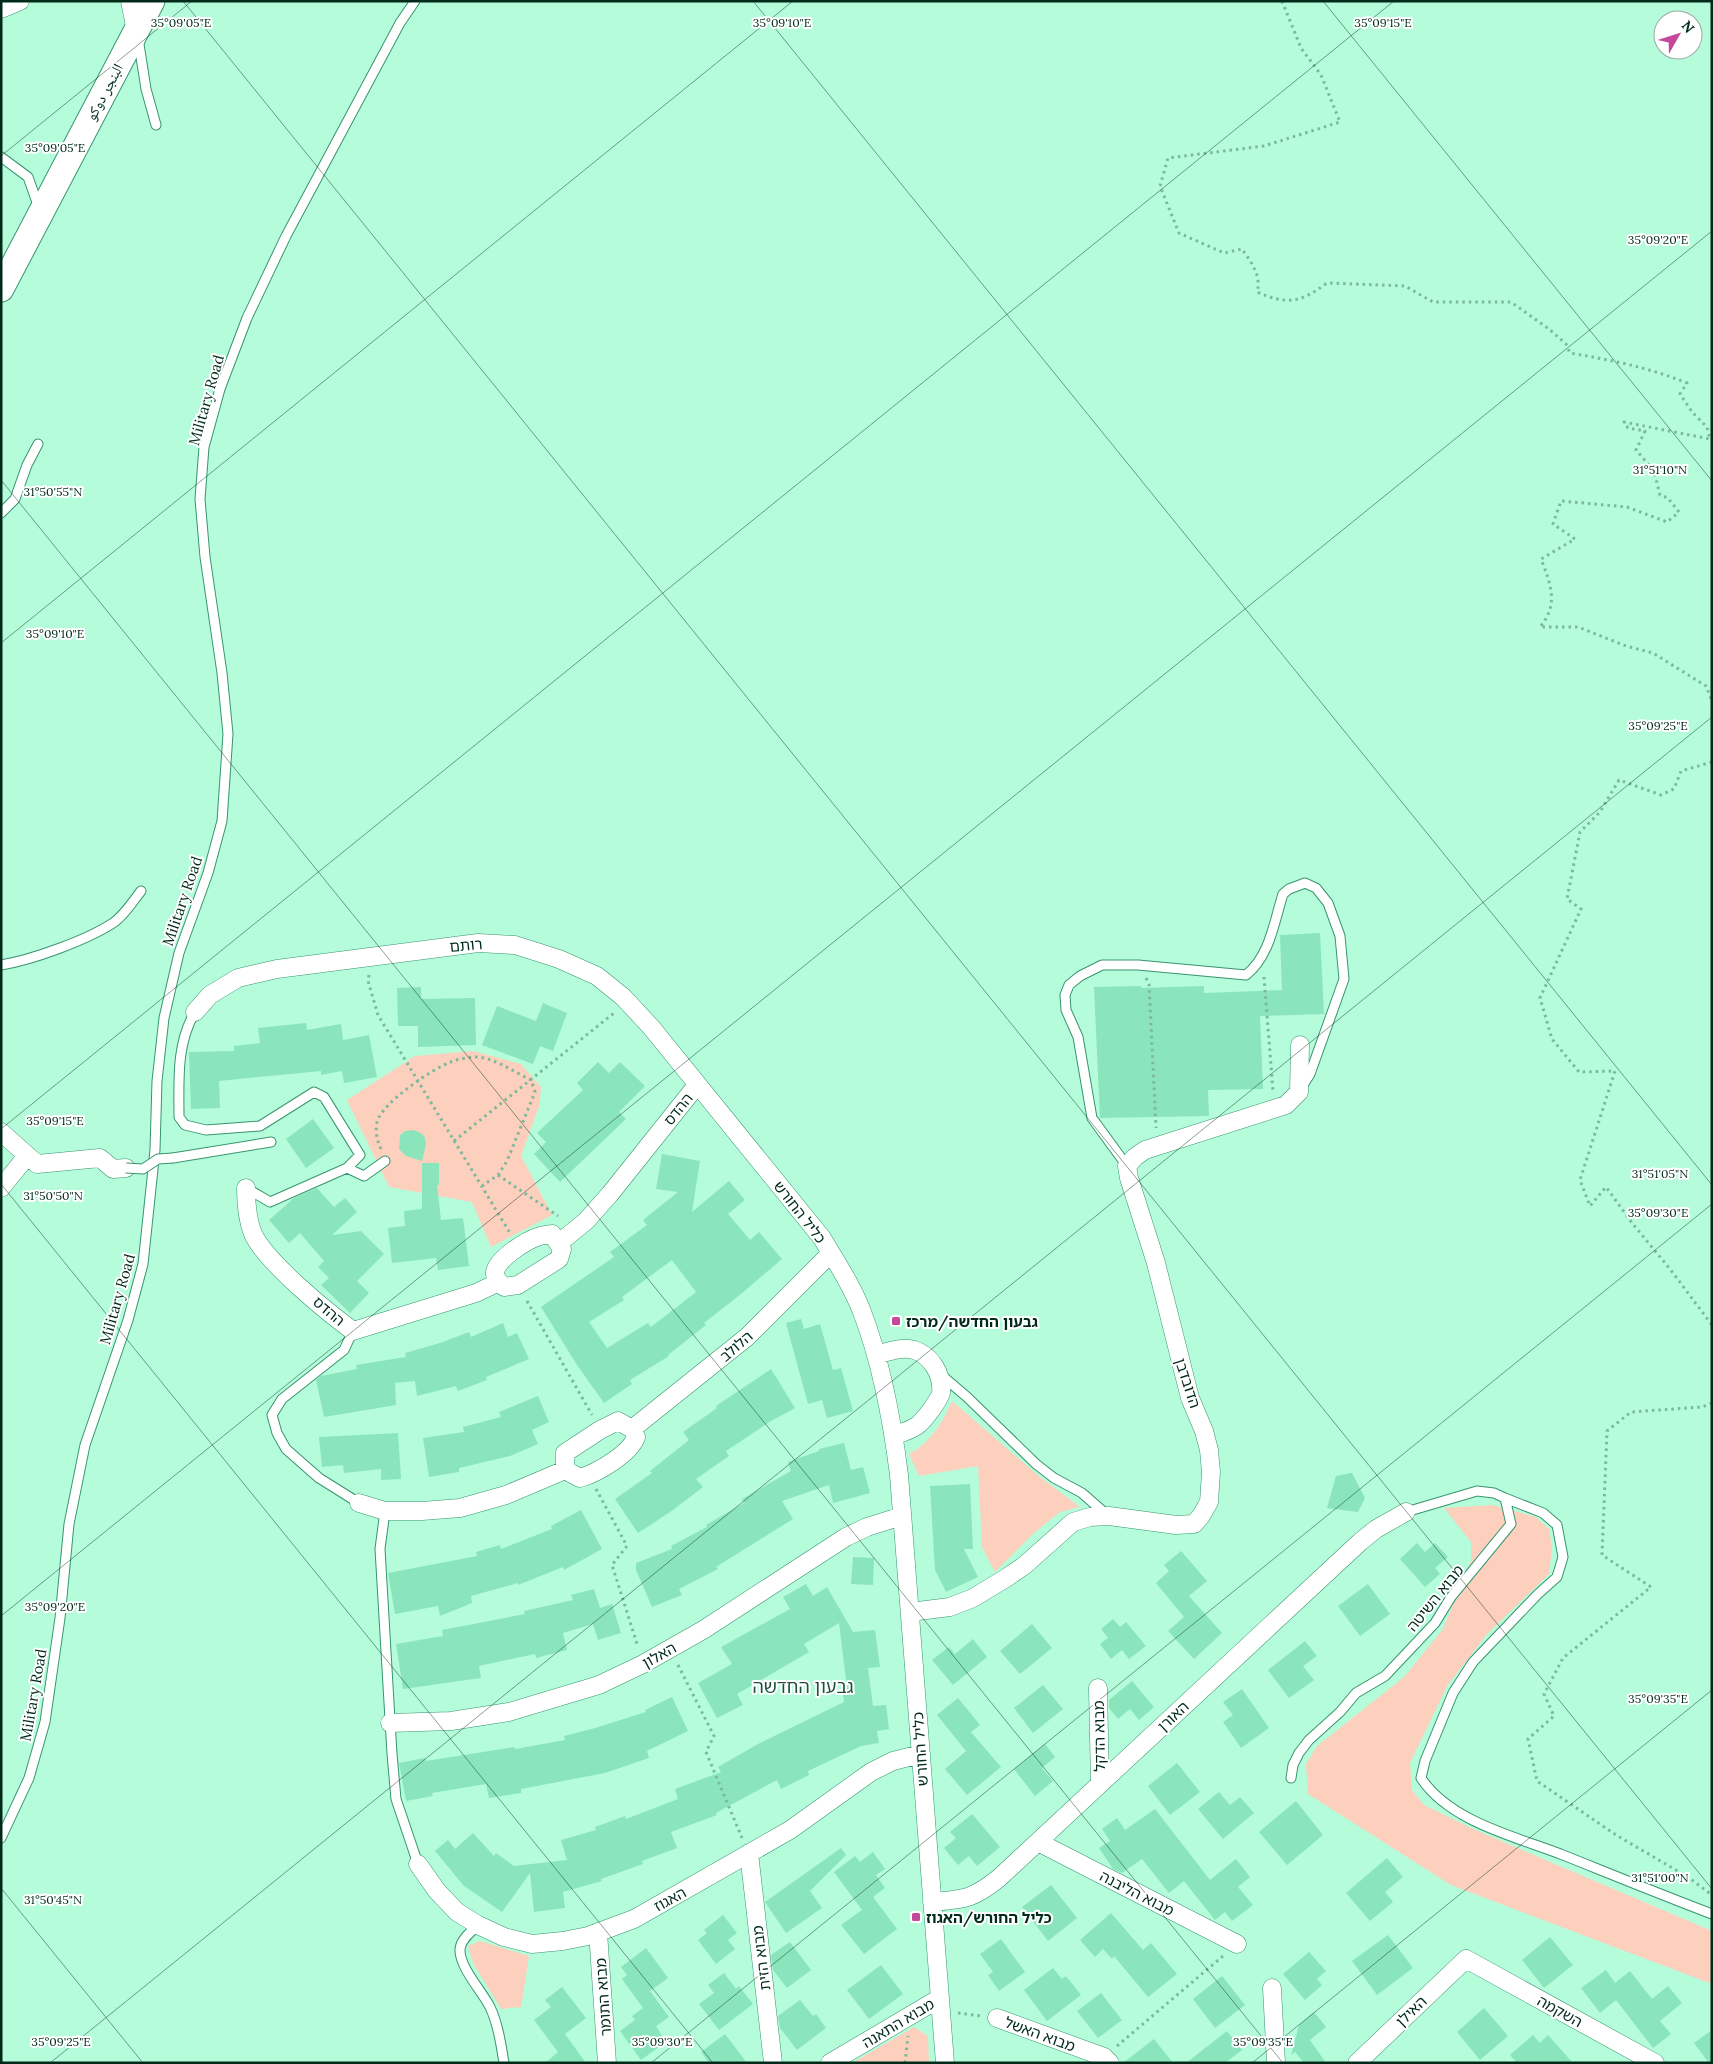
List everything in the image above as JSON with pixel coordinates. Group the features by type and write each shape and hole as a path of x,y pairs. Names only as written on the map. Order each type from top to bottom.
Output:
{"street":[{"path":"1,9 20,1"},
{"path":"130,1 136,31"},
{"name":"البنجر دوكو","path":"1,289 152,1"},
{"name":"רותם","path":"195,1012 210,995 238,978 278,969 478,943 515,944 559,959 597,976 628,1003 651,1027 697,1085"},
{"path":"1127,1166 1145,1150 1286,1105 1299,1092 1300,1045"},
{"name":"ההדס","path":"518,1285 559,1259 562,1249 560,1243 577,1229 610,1194 697,1085"},
{"name":"כליל החורש","path":"697,1085 798,1206 831,1254 861,1311 886,1389 894,1436 902,1516 944,2063"},
{"path":"1,1132 37,1164 100,1158 113,1169 126,1168"},
{"path":"1,1188 28,1156"},
{"name":"הדובדבן","path":"910,1612 950,1607 972,1598 1025,1565 1073,1522 1090,1517 1109,1516 1176,1525 1194,1524 1202,1516 1210,1502 1211,1472 1209,1450 1204,1431 1190,1398 1156,1263 1129,1178 1127,1166"},
{"name":"ההדס","path":"246,1188 246,1210 254,1235 270,1259 331,1315 353,1331 476,1293 499,1282"},
{"path":"518,1285 504,1287 499,1282 495,1272 499,1263 505,1257 539,1236 552,1234 560,1243"},
{"name":"הלולב","path":"632,1429 747,1337 831,1254"},
{"path":"876,1355 894,1350 914,1349 928,1358 940,1374 941,1394 930,1412 918,1425 894,1436"},
{"path":"618,1421 632,1429 636,1437 634,1444 628,1451 589,1476 580,1478 566,1470 565,1453 600,1430 618,1421"},
{"path":"359,1503 385,1511 460,1508 506,1495 566,1470"},
{"name":"האורן","path":"932,1902 965,1899 981,1893 1360,1542 1376,1528 1406,1512"},
{"name":"האלון","path":"390,1723 452,1721 509,1712 599,1685 644,1664 703,1630 846,1537 867,1527 902,1516"},
{"name":"מבוא הדקל","path":"1098,1688 1100,1784"},
{"name":"האגוז","path":"418,1864 436,1891 457,1912 478,1925 504,1937 532,1944 563,1941 598,1932 634,1919 790,1830 871,1772 893,1762 921,1754"},
{"name":"מבוא הליבנה","path":"1038,1842 1237,1944"},
{"name":"מבוא הזית","path":"749,1854 773,2063"},
{"name":"מבוא התומר","path":"598,1932 607,2063"},
{"name":"האילן","path":"1357,2063 1466,1959"},
{"name":"השקמה","path":"1466,1959 1655,2063"},
{"path":"1272,1988 1276,2063"},
{"name":"מבוא התאנה","path":"830,2063 940,2005"},
{"name":"מבוא האשל","path":"997,2018 1107,2060"}],"lane":[{"name":"Military Road","path":"1,1838 29,1778 45,1722 60,1618 69,1524 86,1445 128,1320 143,1264 155,1150 157,1081 164,1018 179,953 208,872 222,821 228,734 222,673 204,557 200,499 204,447 220,389 247,318 286,236 400,23 415,1"},
{"path":"136,31 146,89 156,125"},
{"path":"1,157 28,177 41,213"},
{"path":"1,513 15,499 27,465 38,444"},
{"path":"1127,1166 1092,1118 1078,1037 1066,1010 1065,995 1069,985 1080,976 1102,965 1138,965 1246,975 1256,967 1263,957 1283,894 1289,889 1304,883 1316,888 1328,903 1340,936 1344,979 1310,1074 1299,1092"},
{"path":"1,965 14,963 82,939 115,922 142,891"},
{"path":"195,1012 186,1027 180,1054 178,1117 185,1125 206,1130 260,1126 314,1092 324,1097 360,1155 347,1168 270,1202 246,1188"},
{"path":"126,1168 143,1169 158,1158 173,1158 271,1142"},
{"path":"347,1168 364,1176 385,1161"},
{"path":"353,1331 344,1350 282,1399 272,1415 277,1433 286,1449 319,1478 359,1503"},
{"path":"940,1374 967,1397 1036,1464 1054,1478 1082,1493 1109,1516"},
{"path":"1406,1512 1477,1491 1494,1493 1543,1513 1557,1525 1563,1557 1557,1577 1526,1606 1473,1662 1458,1685 1424,1761 1421,1778 1428,1788 1446,1804 1489,1829 1561,1854 1712,1914"},
{"name":"מבוא השיטה","path":"1291,1778 1293,1765 1309,1740 1340,1712 1356,1693 1385,1676 1435,1624 1451,1597 1511,1524 1506,1498"},
{"path":"385,1511 380,1549 396,1798 418,1864"},
{"path":"478,1925 462,1942 460,1951 465,1967 490,2007 496,2024 504,2063"}],"path":[{"path":"1282,1 1301,48 1321,75 1340,122 1264,146 1168,158 1160,186 1178,233 1224,253 1242,249 1253,264 1259,285 1257,292 1272,298 1291,302 1317,290 1326,283 1405,286 1432,302 1511,302 1549,329 1566,344 1570,353 1627,363 1657,371 1687,383 1680,394 1692,412 1707,427 1710,439 1624,422 1628,428 1645,431 1636,450 1654,471 1660,495 1668,498 1679,512 1668,522 1627,507 1561,501 1553,524 1575,540 1541,559 1548,576 1552,600 1549,616 1540,627 1578,627 1626,646 1653,653 1706,686 1712,700"},
{"path":"1712,762 1681,771 1674,789 1660,795 1619,780 1600,812 1580,832 1567,899 1581,909 1540,998 1552,1039 1579,1072 1615,1071 1580,1180 1590,1206 1606,1187 1712,1325"},
{"path":"370,957 368,981 378,1015 519,1248"},
{"path":"1263,957 1274,1109"},
{"path":"1138,965 1149,984 1157,1146"},
{"path":"454,1140 628,1003"},
{"path":"385,1161 376,1137 377,1121 387,1106 418,1081 450,1062 475,1057 489,1060 531,1080 535,1092 507,1161 498,1175 482,1186"},
{"path":"498,1175 577,1229"},
{"path":"518,1285 600,1430"},
{"path":"1712,1403 1702,1407 1631,1412 1607,1431 1602,1555 1651,1587 1563,1658 1544,1694 1554,1716 1528,1739 1537,1781 1616,1835 1688,1877 1712,1895"},
{"path":"589,1476 627,1546 612,1565 644,1664"},
{"path":"670,1649 714,1736 706,1752 749,1854"},
{"path":"1107,2060 1237,1944"},
{"path":"940,2005 997,2018"}],"shaded area":[{"path":"473,1051 521,1064 541,1087 539,1106 521,1156 552,1215 491,1247 472,1202 389,1187 347,1100 415,1056"},
{"path":"952,1401 1040,1477 1080,1507 1060,1512 1035,1532 995,1572 982,1547 978,1466 919,1476 909,1454 923,1444 935,1431"},
{"path":"1493,1505 1536,1517 1549,1529 1552,1548 1549,1574 1487,1634 1447,1686 1410,1763 1412,1790 1424,1805 1471,1828 1712,1931 1712,1984 1451,1885 1308,1794 1306,1764 1317,1746 1404,1677 1443,1629 1471,1561 1471,1542 1444,1508"},
{"path":"480,1941 529,1956 521,2007 501,2009 473,1963 468,1946"},
{"path":"914,2027 928,2036 929,2063 852,2063"}],"building":[{"path":"1320,933 1324,1014 1260,1016 1263,1089 1208,1090 1209,1116 1100,1118 1094,987 1204,986 1204,993 1282,990 1280,935"},
{"path":"421,987 421,999 475,998 476,1045 418,1047 418,1026 398,1026 397,988"},
{"path":"543,1003 567,1013 553,1051 540,1046 533,1064 482,1045 497,1006 536,1021"},
{"path":"306,1023 307,1030 341,1024 343,1040 369,1035 377,1077 344,1083 342,1071 321,1075 321,1071 219,1081 220,1108 191,1109 189,1052 234,1051 234,1046 260,1043 258,1028"},
{"path":"598,1062 609,1073 620,1062 645,1086 619,1112 626,1119 560,1182 534,1154 546,1142 537,1133 583,1090 577,1083"},
{"path":"313,1119 334,1148 306,1168 286,1139"},
{"path":"414,1130 425,1138 426,1144 422,1161 406,1156 399,1149 400,1135 405,1131"},
{"path":"662,1154 700,1161 692,1212 729,1181 745,1200 728,1214 750,1240 759,1232 782,1259 704,1323 706,1325 669,1356 630,1380 632,1384 604,1403 577,1365 541,1307 614,1257 610,1252 647,1225 643,1220 678,1192 656,1189","holes":["672,1260 696,1292 651,1327 648,1323 607,1348 589,1322 624,1300 622,1297"]},
{"path":"422,1163 439,1163 439,1185 437,1185 441,1220 463,1218 469,1266 438,1270 436,1258 392,1263 388,1228 405,1226 404,1211 422,1209"},
{"path":"317,1188 334,1207 345,1198 357,1212 332,1235 361,1231 384,1254 357,1281 369,1293 350,1313 321,1285 329,1278 318,1267 324,1261 300,1233 289,1243 269,1220 294,1198"},
{"path":"801,1319 804,1329 820,1324 833,1370 841,1368 853,1411 827,1418 822,1400 808,1404 786,1323"},
{"path":"503,1323 508,1337 517,1333 529,1359 486,1377 487,1380 458,1391 456,1386 417,1396 415,1381 395,1383 396,1405 324,1417 316,1380 321,1376 357,1369 356,1365 406,1357 405,1353 469,1332 471,1337"},
{"path":"771,1369 795,1408 771,1421 726,1451 729,1456 696,1479 703,1487 638,1533 615,1499 652,1473 650,1471 689,1440 683,1432 717,1408 716,1406"},
{"path":"538,1396 549,1422 532,1430 538,1444 510,1456 459,1468 459,1472 429,1477 423,1438 464,1432 463,1427 501,1417 499,1412"},
{"path":"398,1433 401,1479 381,1480 381,1469 344,1473 343,1465 322,1467 319,1437"},
{"path":"844,1443 851,1470 863,1467 870,1493 833,1503 829,1485 782,1501 793,1519 716,1567 718,1569 679,1589 682,1595 652,1607 636,1570 636,1563 672,1549 671,1546 707,1527 706,1525 744,1503 742,1499 791,1471 788,1462 819,1451 819,1449"},
{"path":"1352,1473 1365,1498 1358,1512 1327,1508 1336,1476"},
{"path":"970,1484 973,1549 964,1549 978,1577 946,1592 935,1570 930,1486"},
{"path":"581,1510 602,1549 564,1570 563,1567 518,1585 518,1583 471,1596 472,1603 440,1616 438,1606 395,1614 388,1573 477,1556 476,1552 500,1545 501,1549 552,1529 551,1526"},
{"path":"1417,1543 1425,1552 1435,1543 1448,1557 1435,1568 1440,1574 1425,1587 1400,1559"},
{"path":"1181,1551 1207,1581 1189,1596 1222,1633 1194,1659 1168,1631 1184,1617 1156,1583 1169,1571 1164,1565"},
{"path":"853,1557 874,1558 873,1585 851,1584"},
{"path":"806,1584 813,1596 827,1587 853,1632 875,1630 880,1667 868,1668 873,1706 886,1705 889,1729 877,1731 879,1743 861,1746 808,1771 809,1775 781,1789 777,1780 716,1813 717,1815 671,1832 677,1848 642,1861 643,1864 601,1879 602,1881 563,1892 565,1908 534,1912 530,1873 502,1912 464,1886 435,1851 448,1840 455,1849 473,1833 494,1856 496,1853 514,1866 567,1860 561,1840 596,1830 595,1827 625,1816 626,1819 678,1799 675,1789 721,1772 718,1767 758,1744 844,1702 842,1689 847,1688 839,1623 804,1644 809,1652 737,1694 743,1705 717,1718 698,1683 732,1664 721,1647 790,1609 783,1597"},
{"path":"1368,1584 1390,1614 1360,1636 1338,1606"},
{"path":"594,1589 600,1608 612,1604 621,1633 598,1640 593,1624 563,1633 567,1650 536,1658 535,1654 479,1666 481,1678 403,1689 396,1644 443,1636 442,1630 525,1614 524,1611 573,1600 571,1595"},
{"path":"1113,1619 1120,1627 1126,1622 1146,1646 1129,1659 1122,1650 1111,1659 1100,1644 1108,1638 1101,1629"},
{"path":"1032,1624 1052,1648 1020,1674 1000,1651"},
{"path":"973,1639 987,1657 953,1685 932,1660 949,1647 955,1654"},
{"path":"1305,1641 1317,1656 1303,1666 1314,1680 1289,1698 1268,1670"},
{"path":"1132,1681 1154,1707 1139,1720 1130,1709 1118,1719 1109,1708 1109,1700"},
{"path":"1043,1685 1063,1709 1033,1733 1014,1708"},
{"path":"1242,1689 1269,1728 1241,1748 1223,1722 1233,1715 1223,1702"},
{"path":"672,1697 688,1731 647,1751 649,1758 605,1773 521,1789 521,1793 489,1798 486,1784 432,1793 433,1796 406,1801 399,1763 425,1758 426,1761 514,1747 515,1749 565,1740 564,1736 646,1712 645,1710"},
{"path":"958,1698 980,1725 971,1732 1001,1767 967,1795 945,1769 966,1751 937,1715"},
{"path":"1045,1744 1055,1757 1042,1768 1053,1781 1035,1796 1014,1769"},
{"path":"1177,1763 1200,1792 1170,1815 1148,1786"},
{"path":"1219,1792 1230,1805 1240,1797 1254,1813 1223,1839 1198,1809"},
{"path":"1296,1801 1323,1835 1287,1865 1259,1832"},
{"path":"1155,1809 1210,1880 1236,1859 1250,1877 1238,1887 1253,1905 1232,1921 1225,1912 1215,1920 1184,1881 1169,1893 1142,1859 1122,1873 1113,1869 1099,1848 1110,1841 1102,1829 1117,1818 1125,1830"},
{"path":"972,1814 1000,1847 977,1866 969,1856 958,1865 944,1848 956,1838 950,1832"},
{"path":"841,1848 846,1855 810,1891 822,1908 786,1933 765,1902"},
{"path":"873,1852 885,1869 876,1875 885,1888 873,1897 897,1929 864,1954 841,1925 862,1910 834,1872 855,1856 860,1862"},
{"path":"1387,1858 1403,1877 1385,1892 1393,1902 1370,1921 1346,1893"},
{"path":"1051,1885 1077,1918 1048,1941 1022,1907"},
{"path":"1111,1913 1143,1950 1151,1943 1177,1974 1148,1997 1114,1956 1112,1959 1103,1949 1095,1957 1080,1940"},
{"path":"723,1915 737,1933 728,1940 735,1949 716,1964 698,1940 707,1933 704,1930"},
{"path":"1388,1935 1413,1968 1377,1995 1352,1961"},
{"path":"1550,1937 1573,1965 1544,1988 1522,1960"},
{"path":"1001,1939 1025,1972 999,1991 988,1975 993,1972 980,1954"},
{"path":"790,1942 811,1970 787,1988 773,1970 771,1955"},
{"path":"646,1948 668,1978 650,1991 669,2017 656,2026 666,2042 641,2060 620,2031 635,2020 632,2016 643,2008 622,1979 627,1975 621,1967"},
{"path":"1309,1952 1326,1971 1317,1979 1322,1985 1305,2000 1283,1974"},
{"path":"881,1965 903,1994 869,2019 847,1990"},
{"path":"1053,1968 1062,1979 1066,1976 1081,1995 1047,2021 1024,1990"},
{"path":"1606,1970 1615,1983 1630,1971 1652,1999 1668,1986 1682,2003 1660,2021 1671,2034 1653,2048 1616,2000 1600,2013 1581,1988"},
{"path":"724,1973 736,1989 739,1986 753,2004 719,2030 699,2004 714,1993 708,1985"},
{"path":"1222,1976 1245,2005 1215,2028 1193,1999"},
{"path":"562,1987 586,2018 565,2034 586,2063 545,2063 558,2052 534,2020 551,2007 545,2000"},
{"path":"1101,1993 1122,2020 1098,2038 1077,2011"},
{"path":"800,2000 813,2016 816,2014 826,2028 797,2050 780,2028 778,2016"},
{"path":"1484,2008 1508,2036 1480,2060 1457,2032"},
{"path":"1314,2012 1326,2027 1310,2040 1326,2063 1304,2063 1295,2052 1291,2055 1299,2025"},
{"path":"1712,2030 1712,2063 1709,2063 1694,2043"},
{"path":"1227,2031 1242,2050 1225,2063 1186,2063"},
{"path":"725,2034 747,2063 709,2063 701,2052"},
{"path":"1533,2035 1540,2043 1548,2035 1573,2063 1517,2063 1510,2055"},
{"path":"1154,2039 1173,2063 1123,2063"}],"place":[{"name":"גבעון החדשה/מרכז","path":"896,1321"},
{"name":"כליל החורש/האגוז","path":"916,1917"}],"district":[{"name":"גבעון החדשה","path":"803,1686"}]}
